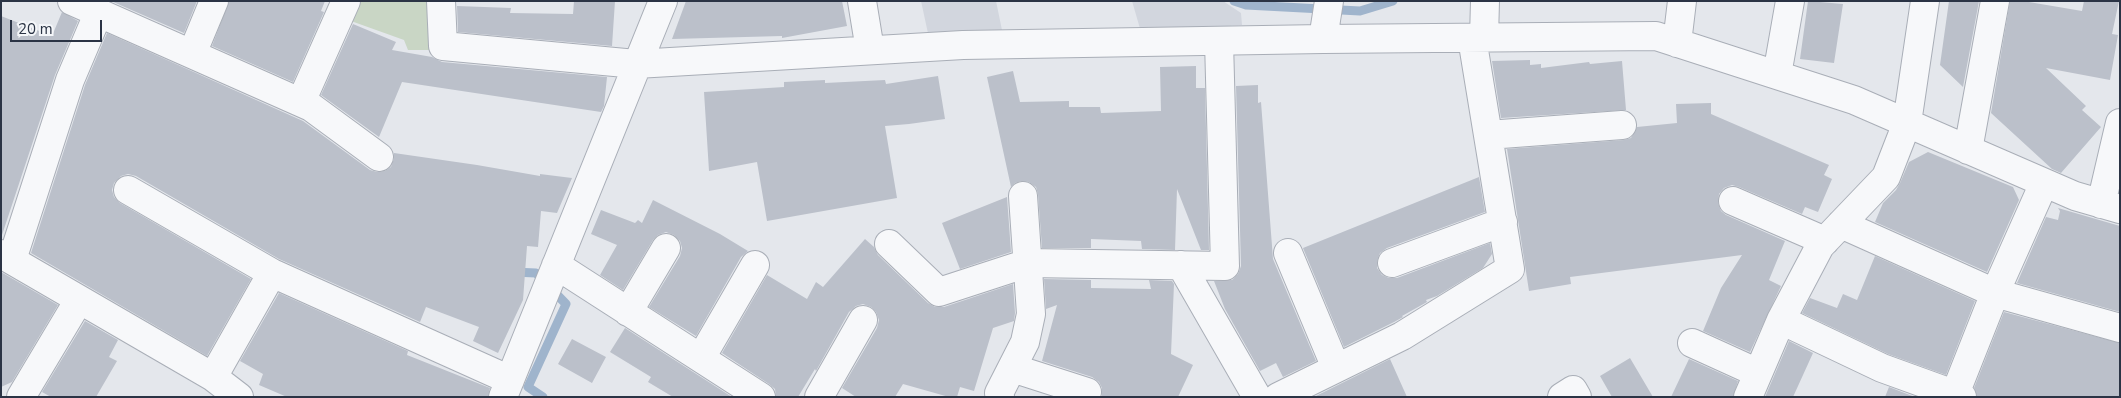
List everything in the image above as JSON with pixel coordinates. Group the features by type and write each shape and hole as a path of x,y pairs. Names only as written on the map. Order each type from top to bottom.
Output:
{"street":[{"path":"192,54 214,1"},
{"path":"301,102 346,1"},
{"path":"441,1 442,46 636,64 963,45 1220,41 1326,16 1478,38 1656,36 1854,100 2075,196 2110,206 2120,123"},
{"path":"128,190 272,273 506,389 663,1"},
{"path":"862,1 870,50"},
{"path":"1278,397 1402,336 1510,269 1488,135 1478,38 1485,1"},
{"path":"1677,43 1682,1"},
{"path":"1777,75 1790,1"},
{"path":"1692,343 1753,385 1780,320 1820,246 1886,177 1907,123 1925,1"},
{"path":"1968,150 1995,1"},
{"path":"239,397 213,376 6,257 66,90 82,5 311,107 379,157"},
{"path":"889,244 939,292 1028,263 1225,266 1220,41"},
{"path":"1488,135 1622,125"},
{"path":"1780,320 1882,368 1959,396 1995,292 2044,183"},
{"path":"1000,397 999,393 1025,342 1031,314 1023,196"},
{"path":"1733,201 1833,233 1995,292 2120,328"},
{"path":"1392,264 1503,222"},
{"path":"628,312 666,248"},
{"path":"1288,253 1336,368"},
{"path":"701,358 755,265"},
{"path":"1181,265 1257,397"},
{"path":"213,376 272,273"},
{"path":"550,280 628,312 762,397"},
{"path":"21,397 79,300"},
{"path":"819,397 863,320"},
{"path":"1012,368 1087,392"},
{"path":"1562,397 1574,390 1578,397"}],"shaded area":[{"path":"921,1 996,1 1003,35 929,38"},
{"path":"1132,1 1223,1 1241,13 1242,25 1141,32"}],"green space":[{"path":"360,1 429,1 431,50 408,50 404,40 351,21"}],"building":[{"path":"111,1 197,1 184,33"},
{"path":"229,1 325,1 321,11 324,12 293,82 212,46"},
{"path":"574,1 615,1 612,46 458,32 457,6 511,8 510,13 573,14"},
{"path":"686,1 842,1 847,26 782,38 782,36 672,39"},
{"path":"1808,1 1843,4 1834,63 1800,59"},
{"path":"1949,1 1979,1 1963,87 1940,65"},
{"path":"2010,1 2023,1 2082,11 2084,1 2119,1 2112,34 2118,35 2110,80 2046,68 2086,106 2082,110 2101,127 2061,173 2052,169 1991,113"},
{"path":"62,12 78,21 55,75 1,238 1,16 52,36"},
{"path":"353,24 396,42 392,50 432,57 442,62 607,77 604,106 601,112 402,82 379,137 321,95"},
{"path":"107,33 303,121 370,170 377,172 385,171 391,167 394,153 540,176 540,174 572,178 557,213 541,211 538,247 527,246 523,300 498,353 473,341 479,327 426,307 420,322 279,259 136,176 128,174 121,176 114,183 112,190 114,197 120,203 251,279 207,356 31,253 85,85"},
{"path":"1530,60 1530,65 1541,64 1541,68 1589,62 1590,64 1622,61 1626,110 1501,118 1492,61"},
{"path":"1196,66 1196,88 1205,88 1209,250 1201,250 1177,189 1175,250 1142,249 1141,241 1091,239 1091,248 1042,248 1036,187 1029,182 1021,181 1011,187 987,77 1013,71 1020,102 1069,101 1069,107 1100,107 1101,113 1161,111 1160,67"},
{"path":"938,76 945,119 885,126 897,198 767,221 757,162 709,171 704,92 784,87 784,82 825,80 825,83 885,80 886,84"},
{"path":"1258,85 1258,103 1261,102 1273,259 1316,361 1283,377 1276,363 1260,371 1225,309 1214,281 1232,280 1238,274 1241,266 1236,86"},
{"path":"1711,103 1711,114 1829,165 1824,175 1832,179 1818,212 1805,207 1802,214 1732,185 1724,188 1719,194 1718,203 1721,211 1726,215 1785,241 1769,280 1781,286 1750,352 1703,331 1721,288 1742,255 1570,277 1571,284 1529,291 1507,149 1624,140 1631,138 1637,127 1677,123 1676,104"},
{"path":"1928,152 2013,187 2019,200 1987,272 1875,222 1883,203 1900,183 1909,162"},
{"path":"1479,177 1485,212 1387,248 1380,253 1377,268 1382,275 1389,278 1397,278 1490,243 1492,254 1483,268 1437,296 1426,300 1427,302 1403,317 1344,347 1303,248"},
{"path":"1007,197 1011,252 960,269 942,223"},
{"path":"653,200 720,234 748,251 741,257 696,336 649,307 680,256 682,248 680,241 674,235 666,232 658,235 653,240 623,290 600,275 617,245 591,234 601,210 635,223 638,220 642,223"},
{"path":"2058,208 2120,226 2120,312 2017,283 2046,217 2058,220 2060,211"},
{"path":"865,239 874,247 878,255 928,303 935,307 944,307 1013,284 1014,321 993,328 974,391 960,387 957,397 949,397 903,384 895,397 856,397 842,388 877,328 879,320 876,312 871,307 863,304 856,306 849,312 816,371 815,369 798,397 776,397 775,389 769,384 722,353 767,275 807,299 816,282 823,287"},
{"path":"1875,256 1975,301 1946,375 1888,354 1802,313 1810,298 1837,308 1843,294 1857,300"},
{"path":"1,272 58,305 12,382 1,387"},
{"path":"1044,279 1091,280 1091,288 1151,289 1149,280 1172,281 1174,284 1171,354 1193,365 1178,397 1102,397 1102,388 1099,382 1092,377 1042,361 1057,305 1046,309"},
{"path":"279,293 408,351 407,355 490,388 488,397 287,397 259,385 263,374 240,361"},
{"path":"2004,312 2120,343 2120,397 1977,397 1974,388"},
{"path":"85,321 118,340 109,357 117,361 96,397 51,397 42,392"},
{"path":"625,328 732,397 673,397 648,382 651,377 610,352"},
{"path":"572,339 606,357 592,383 558,364"},
{"path":"1789,341 1813,353 1793,397 1765,397"},
{"path":"1630,358 1653,397 1612,397 1600,376"},
{"path":"1390,359 1407,397 1314,397"},
{"path":"1689,359 1738,381 1733,397 1671,397"},
{"path":"1889,387 1915,397 1885,397"}],"waterway":[{"path":"1234,1 1246,5 1360,11 1393,1"},
{"path":"513,272 536,273 566,304 528,387 543,397"}]}
